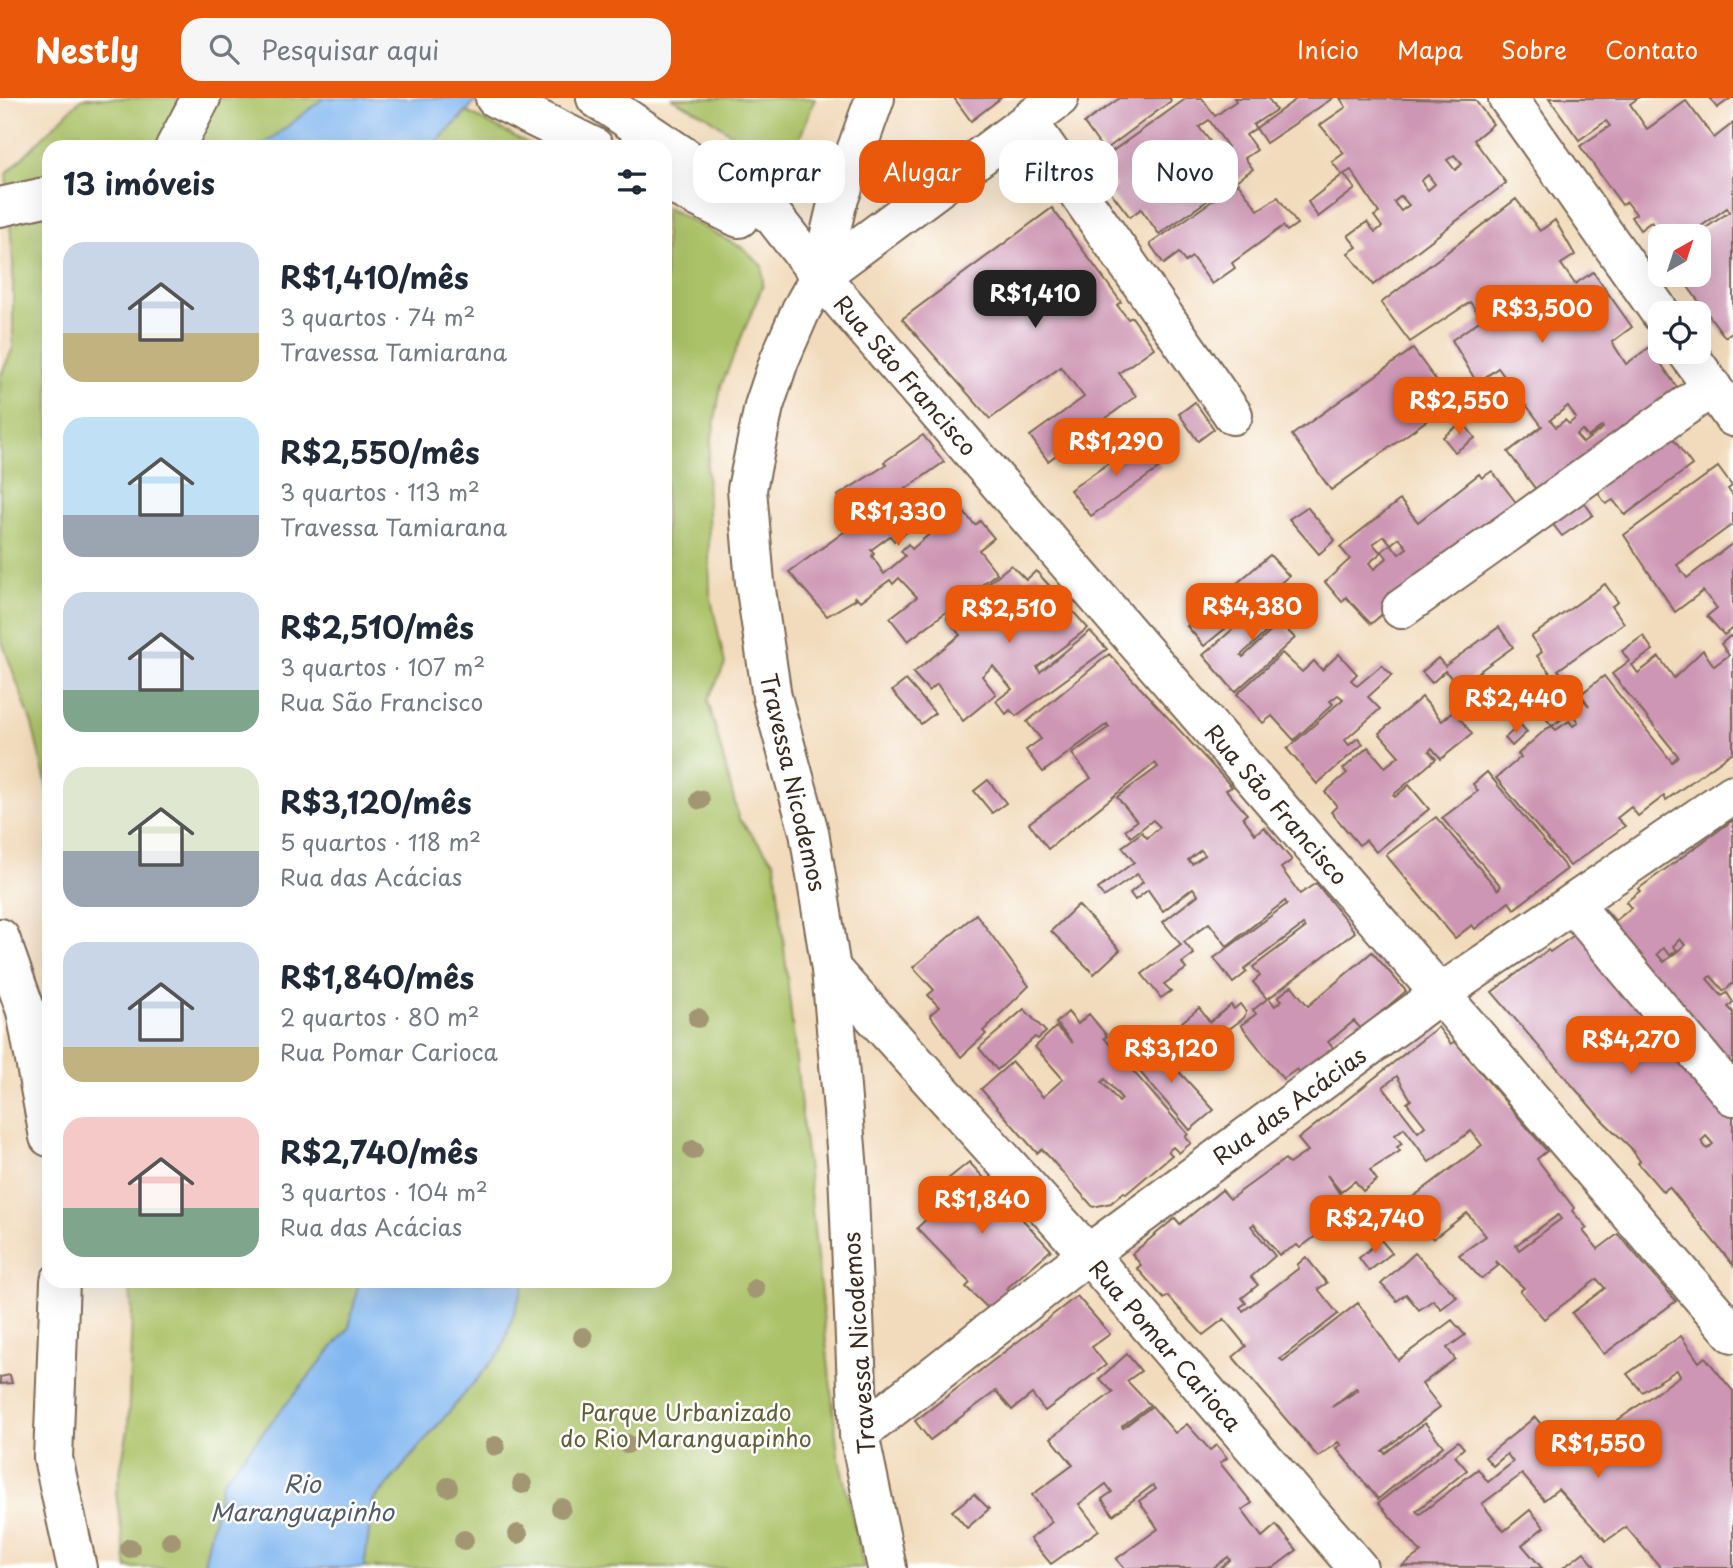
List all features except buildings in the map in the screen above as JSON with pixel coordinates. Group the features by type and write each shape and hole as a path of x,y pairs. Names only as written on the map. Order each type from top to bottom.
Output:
{"street":[{"path":"179,140 201,98"},
{"path":"495,98 580,140"},
{"path":"596,98 659,140"},
{"name":"Travessa Nicodemos","path":"875,98 837,204 820,276 801,310 779,361 764,406 747,489 755,583 772,697 809,832 831,969 848,1171 859,1434 887,1568"},
{"path":"820,276 1059,98"},
{"path":"1508,98 1652,301"},
{"path":"1028,121 1233,415"},
{"path":"672,149 773,216 820,276"},
{"path":"672,184 748,222 820,276"},
{"path":"0,207 42,198"},
{"name":"Rua São Francisco","path":"820,276 1733,1333"},
{"path":"1401,609 1723,402 1696,364"},
{"name":"Rua das Acácias","path":"859,1434 1088,1254 1441,993 1733,794"},
{"path":"1573,904 1733,1096"},
{"path":"0,938 26,1010 42,1098"},
{"name":"Rua Pomar Carioca","path":"831,969 1088,1254 1358,1568"},
{"path":"60,1288 53,1458 77,1568"}],"green space":[{"path":"82,98 324,98 270,140 42,140 42,766 32,724 0,636 0,377 13,348 13,261 6,174"},
{"path":"671,98 815,98 799,140 740,140 707,116"},
{"path":"467,112 521,140 439,140"},
{"name":"Parque Urbanizado do Rio Maranguapinho","path":"672,211 743,248 762,266 763,285 721,386 707,466 710,594 725,664 708,700 739,819 775,863 838,1454 864,1568 364,1568 373,1502 501,1351 523,1288 672,1288"},
{"path":"130,1288 358,1288 349,1328 222,1482 203,1568 127,1568 116,1494 128,1429 132,1310"}],"water":[{"path":"324,98 479,98 439,140 270,140"},
{"name":"Rio Maranguapinho","path":"358,1288 523,1288 501,1351 373,1501 364,1568 203,1568 222,1482 349,1328"}]}
